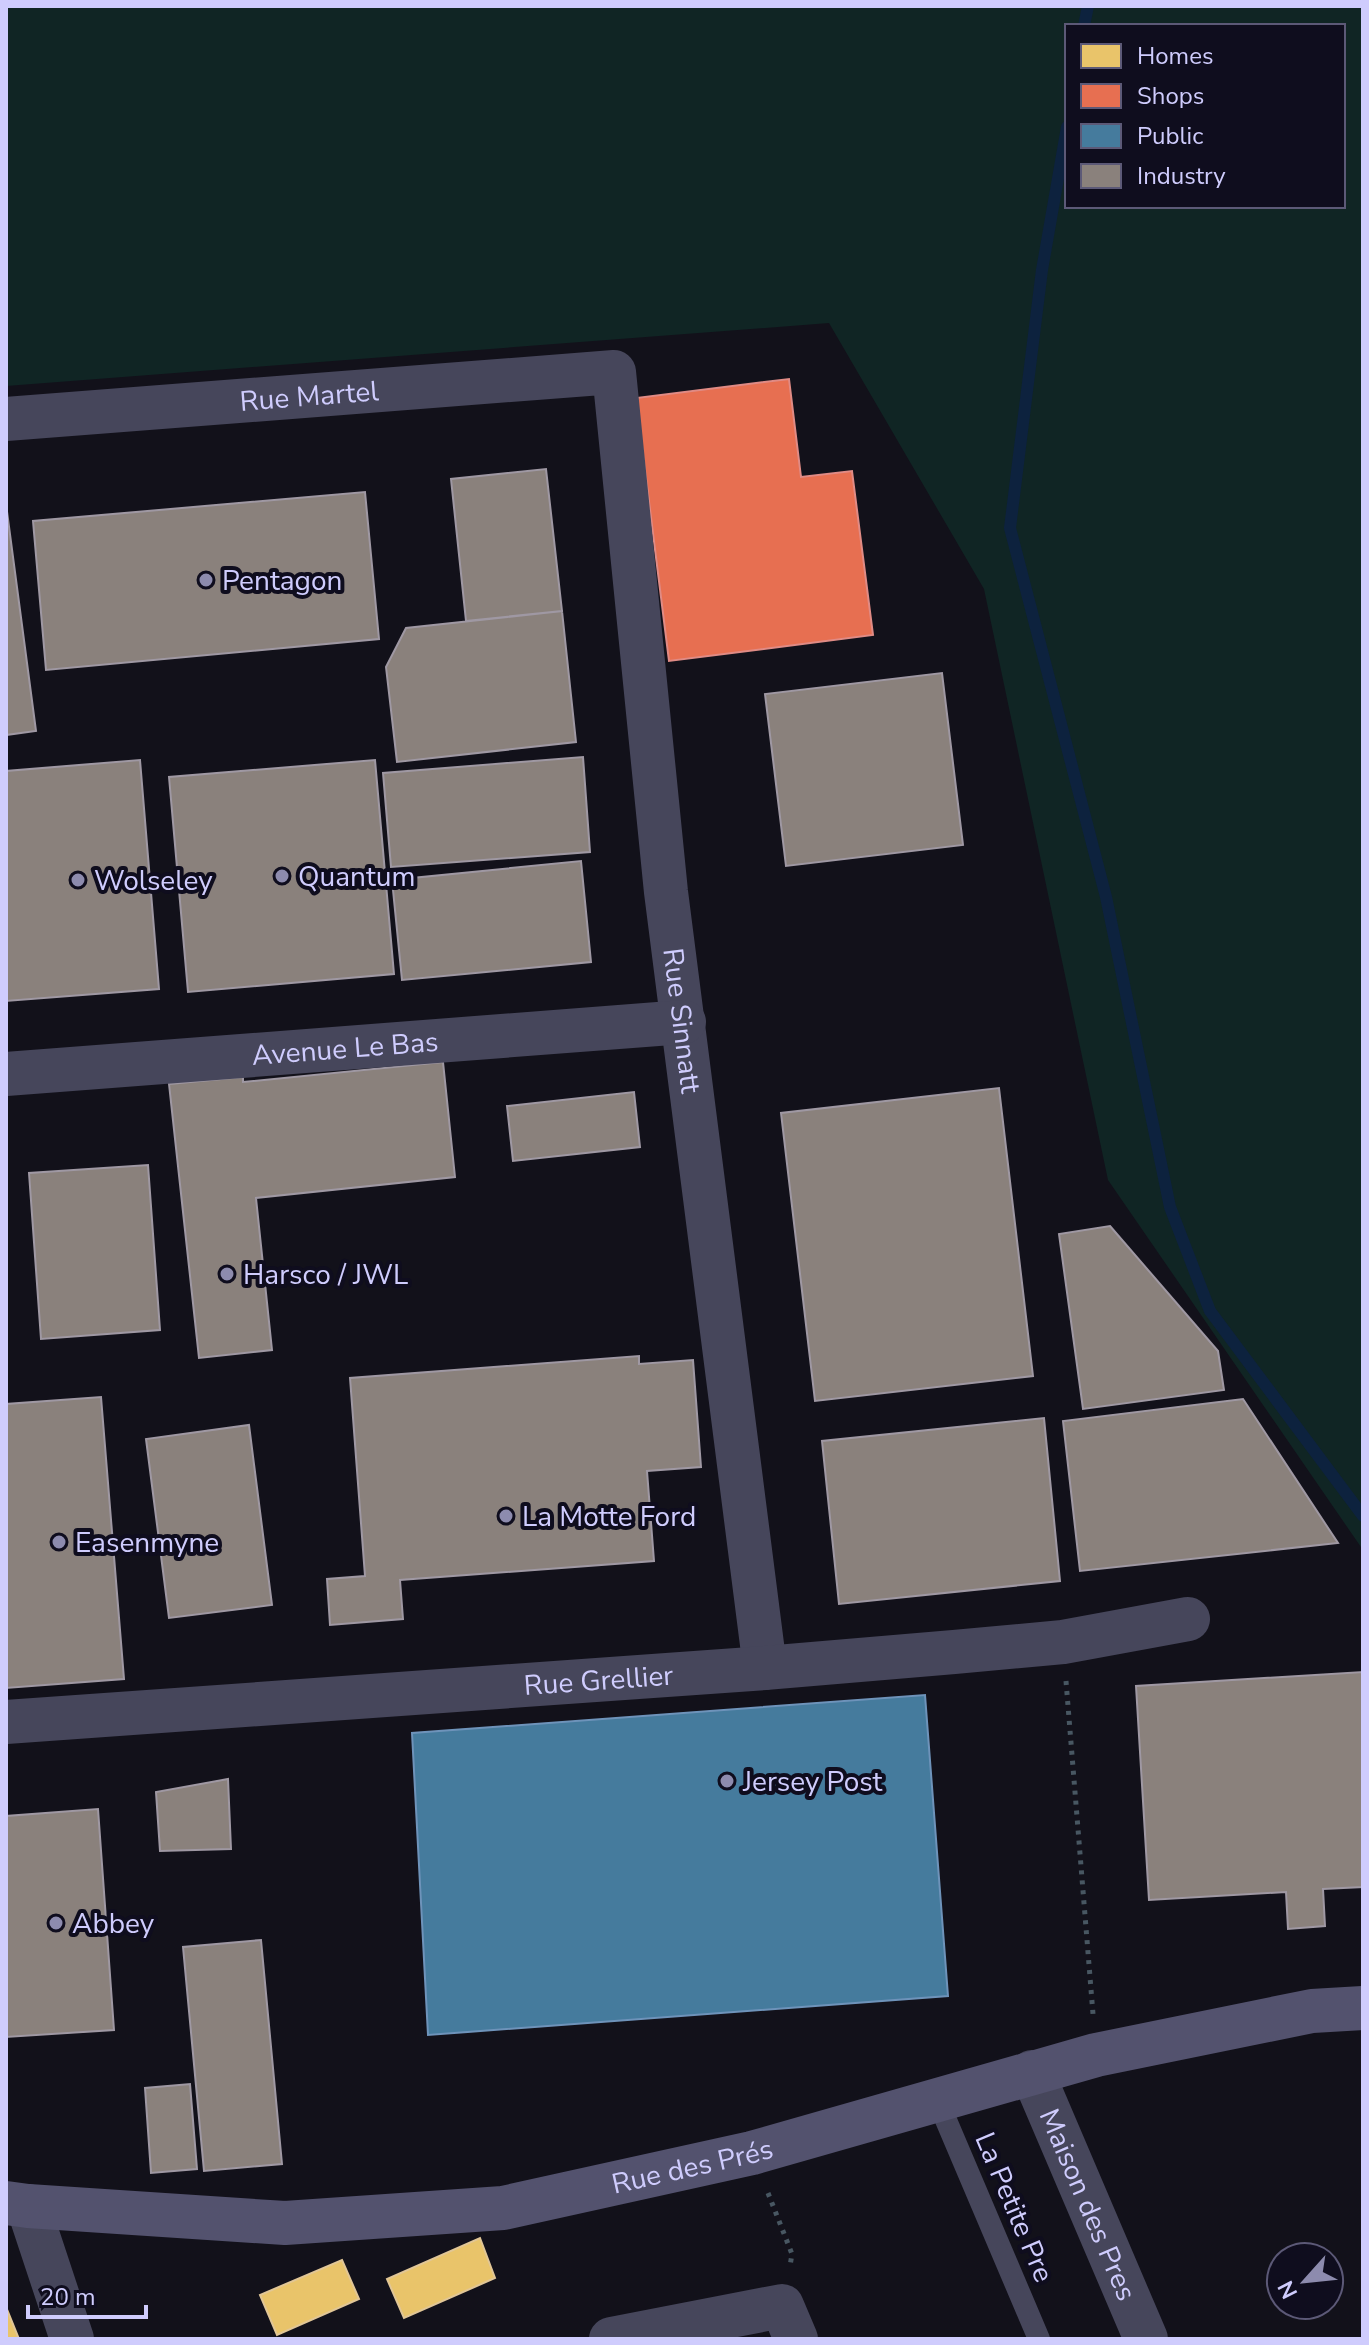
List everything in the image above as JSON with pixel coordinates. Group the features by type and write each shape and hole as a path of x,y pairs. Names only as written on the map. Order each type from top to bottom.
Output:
{"main road":[{"name":"Rue des Prés","path":"17,2204 285,2223 503,2208 752,2153 1096,2055 1312,2011 1363,2008"}],"street":[{"name":"Rue Martel","path":"6,419 614,372"},
{"name":"Rue Sinnatt","path":"614,372 666,892 765,1668"},
{"name":"Avenue Le Bas","path":"6,1074 684,1022"},
{"name":"Rue Grellier","path":"6,1722 765,1668 1063,1642 1188,1619"},
{"name":"Maison des Pres","path":"1032,2072 1146,2339"},
{"path":"17,2204 72,2339"},
{"path":"611,2339 789,2323"}],"lane":[{"name":"La Petite Pre","path":"937,2099 1039,2339"}],"path":[{"path":"1063,1642 1096,2055"},
{"path":"752,2153 792,2254 789,2323"}],"green space":[{"path":"6,6 1363,6 1363,1550 1108,1180 984,589 829,323 6,386"}],"building: Homes":[{"path":"480,2238 495,2278 404,2318 387,2279"},
{"path":"342,2260 359,2299 277,2335 260,2295"},
{"path":"6,2307 19,2339 6,2339"}],"building: Shops":[{"path":"789,379 801,477 852,471 873,635 669,661 636,398"}],"building: Public":[{"name":"Jersey Post","path":"925,1695 948,1996 428,2035 412,1733"}],"building: Industry":[{"path":"546,469 562,611 466,621 451,479"},
{"name":"Pentagon","path":"365,492 379,639 46,670 33,521"},
{"path":"6,504 36,731 6,735"},
{"path":"562,611 576,742 397,762 386,667 406,628"},
{"path":"942,673 963,845 786,866 765,694"},
{"path":"583,757 590,852 391,867 383,773"},
{"name":"Wolseley","path":"140,760 159,989 6,1001 6,771"},
{"name":"Quantum","path":"375,760 394,974 188,992 169,777"},
{"path":"581,861 591,962 402,980 392,880"},
{"name":"Harsco / JWL","path":"443,1062 455,1177 256,1198 272,1350 199,1358 169,1084 243,1077 243,1082"},
{"path":"999,1088 1033,1376 815,1401 781,1113"},
{"path":"634,1092 640,1147 513,1161 507,1106"},
{"path":"148,1165 160,1330 41,1339 29,1173"},
{"path":"1110,1226 1218,1351 1224,1390 1083,1409 1059,1234"},
{"name":"La Motte Ford","path":"639,1356 639,1364 693,1360 701,1467 647,1471 654,1561 400,1580 403,1619 330,1625 327,1579 365,1576 350,1378"},
{"name":"Easenmyne","path":"101,1397 124,1679 6,1688 6,1404"},
{"path":"1243,1399 1338,1543 1080,1571 1063,1421"},
{"path":"1044,1418 1060,1581 839,1604 822,1441"},
{"path":"249,1425 272,1605 169,1618 146,1439"},
{"path":"1363,1672 1363,1887 1323,1889 1325,1926 1288,1929 1286,1892 1149,1900 1136,1686"},
{"path":"228,1779 231,1849 160,1851 156,1792"},
{"name":"Abbey","path":"98,1809 114,2030 6,2037 6,1816"},
{"path":"261,1940 282,2164 204,2171 183,1947"},
{"path":"190,2084 197,2169 151,2173 145,2088"}],"waterway":[{"path":"1084,24 1088,6"},
{"path":"1065,138 1042,270 1010,528 1106,897 1170,1207 1210,1311 1363,1516"}],"place":[{"name":"Pentagon","path":"206,580"},
{"name":"Quantum","path":"282,876"},
{"name":"Wolseley","path":"78,880"},
{"name":"Harsco / JWL","path":"227,1274"},
{"name":"La Motte Ford","path":"506,1516"},
{"name":"Easenmyne","path":"59,1542"},
{"name":"Jersey Post","path":"727,1781"},
{"name":"Abbey","path":"56,1923"}]}
